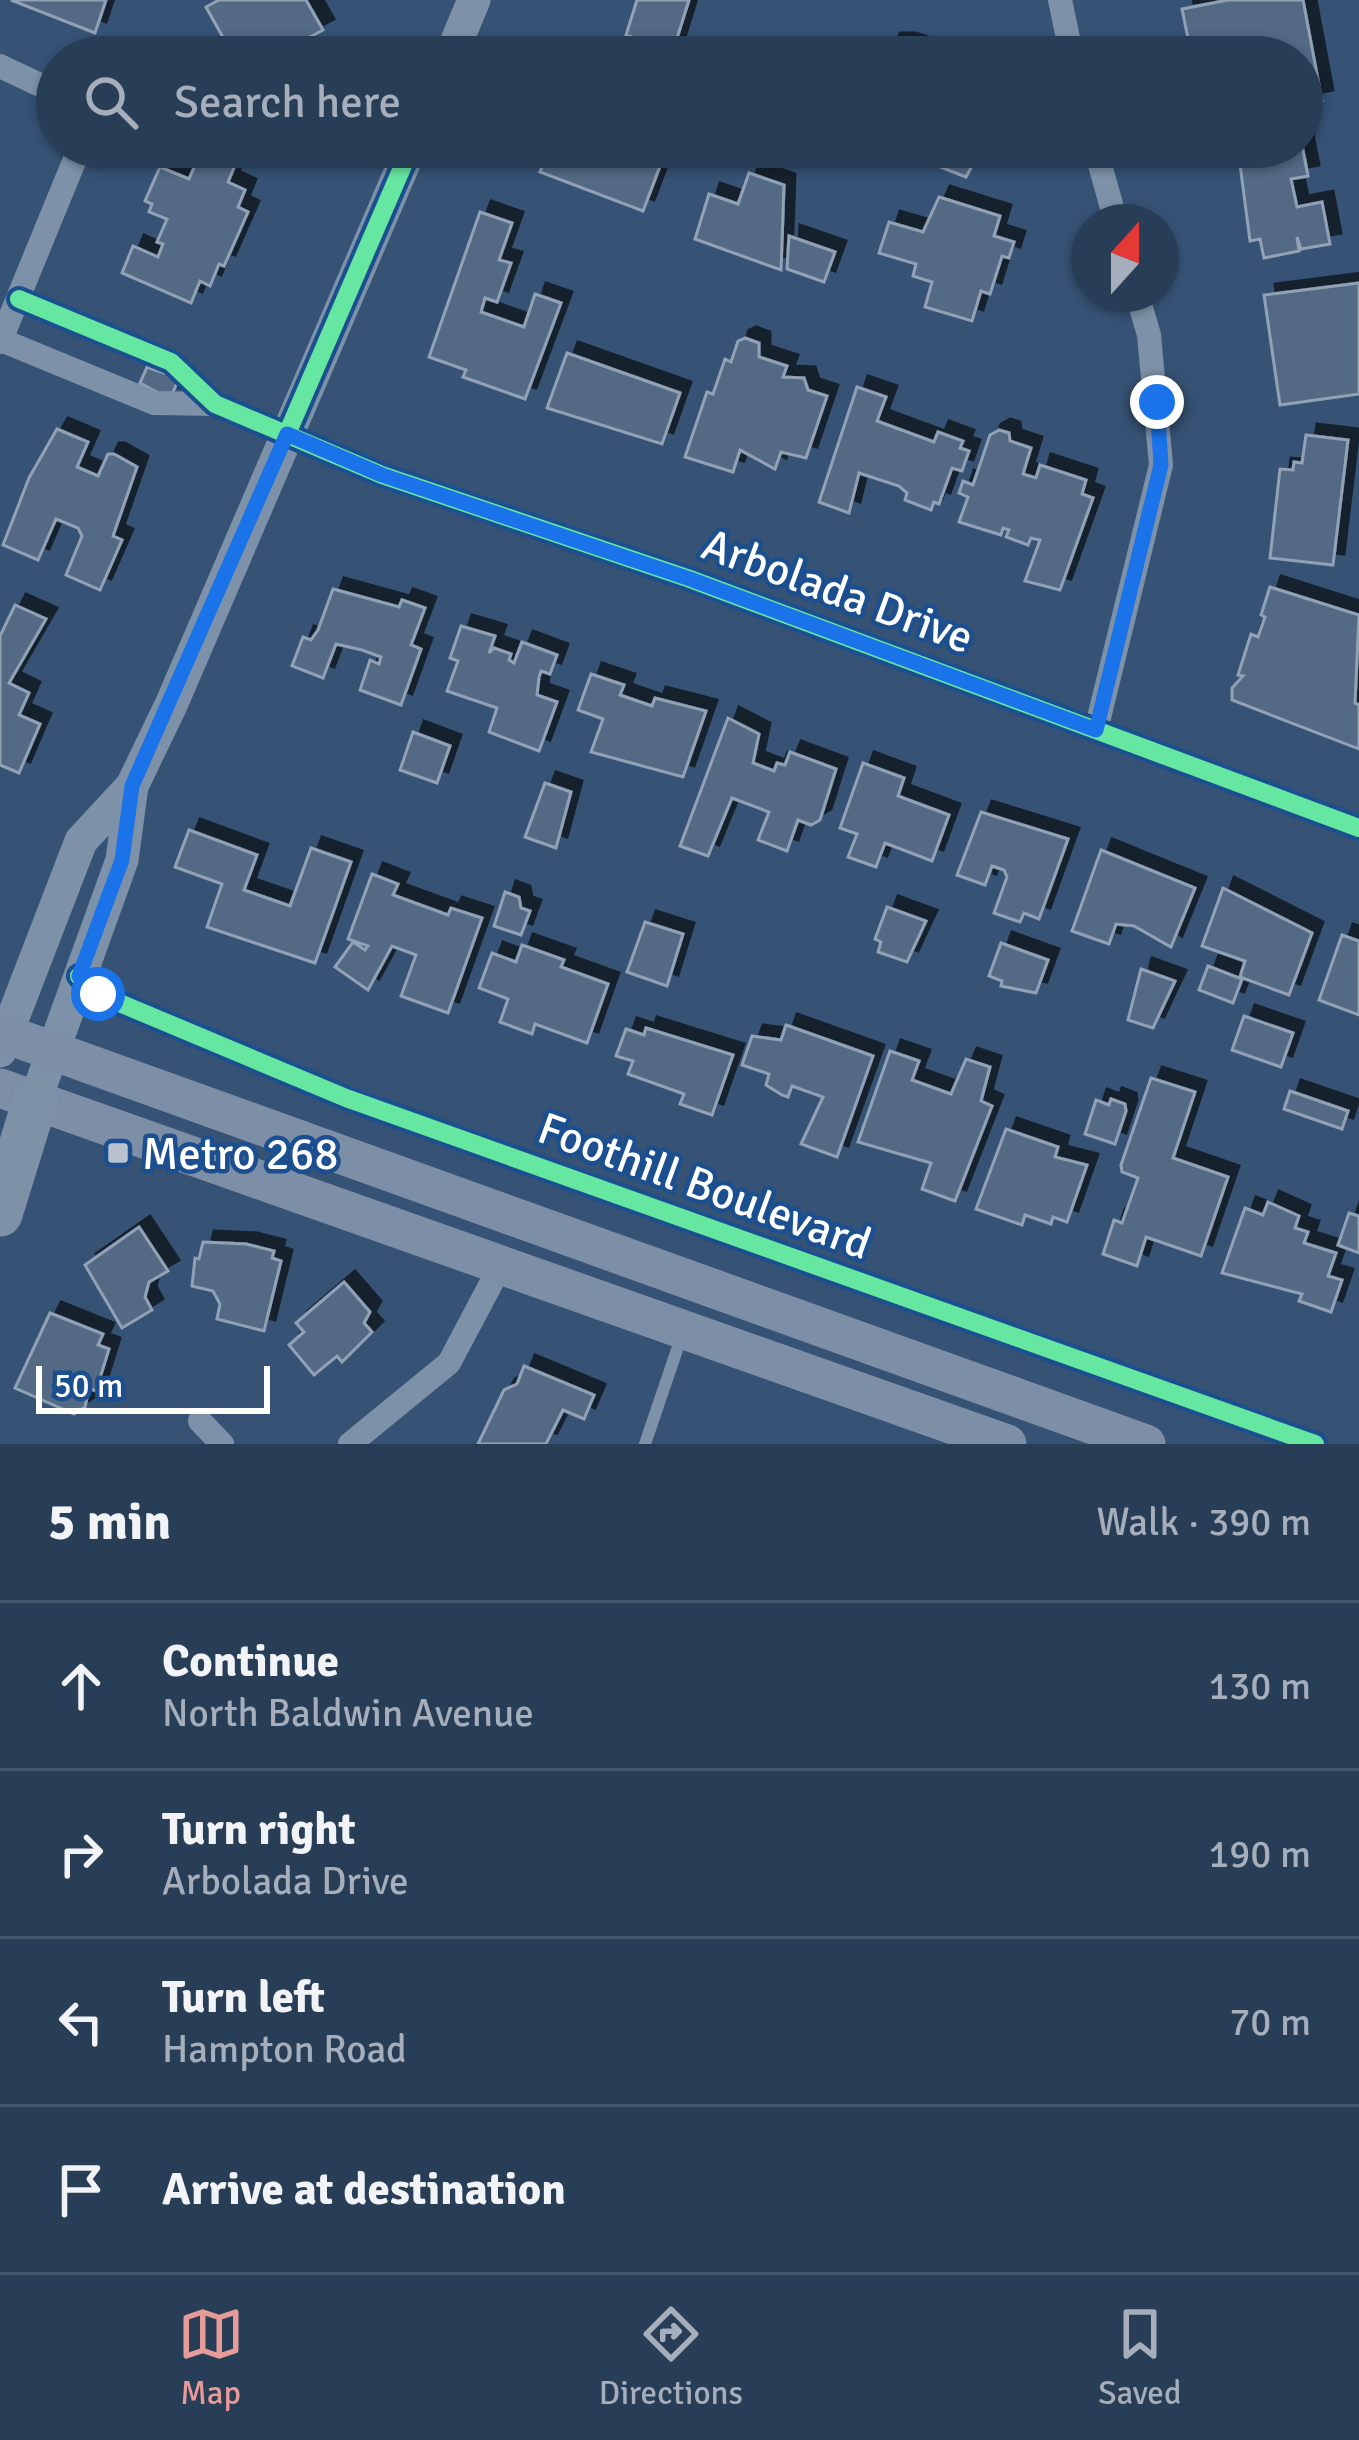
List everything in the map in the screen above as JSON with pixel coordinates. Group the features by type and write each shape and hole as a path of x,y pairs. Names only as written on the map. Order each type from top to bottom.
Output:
{"highway":[{"path":"0,1214 17,1095"}],"main road":[{"name":"Foothill Boulevard","path":"2,1039 53,1052 700,1281 1146,1444"},
{"path":"17,1095 1007,1444"},
{"path":"685,1328 700,1281"}],"street":[{"path":"459,36 474,0"},
{"path":"1060,0 1068,36"},
{"path":"0,66 36,82"},
{"path":"72,168 0,341 154,403 215,404"},
{"path":"17,1095 53,1052 122,860 132,786 402,168"},
{"path":"1101,168 1111,204"},
{"path":"19,299 171,362 215,404"},
{"path":"1096,730 1161,465 1149,335 1142,312"},
{"name":"Arbolada Drive","path":"215,404 467,506 690,579 1359,828"},
{"path":"2,1039 81,841 132,786"},
{"name":"Foothill Boulevard","path":"79,976 98,994 346,1098 1315,1444"},
{"path":"350,1444 449,1363 502,1263"},
{"path":"200,1421 222,1444"}],"lane":[{"path":"645,1444 685,1328"}],"building":[{"path":"11,0 106,0 95,33"},
{"path":"219,0 306,0 323,30 312,36 222,36 206,7"},
{"path":"637,0 689,0 678,36 626,35"},
{"path":"1228,0 1303,0 1310,36 1188,36 1182,9"},
{"path":"160,168 189,179 194,168 234,168 228,182 245,190 238,207 248,212 224,266 219,264 210,286 200,281 191,303 122,273 133,246 158,257 163,244 157,242 167,219 149,212 152,204 145,201"},
{"path":"542,168 659,168 643,211 540,172"},
{"path":"943,168 971,168 966,177"},
{"path":"1240,168 1306,168 1308,176 1291,179 1297,207 1322,202 1330,244 1301,249 1297,237 1299,251 1264,258 1260,239 1250,241"},
{"path":"749,173 784,185 781,270 695,239 709,194 738,204"},
{"path":"939,197 1000,216 994,236 1014,242 1009,258 1002,256 990,294 981,291 972,321 925,307 932,282 913,276 916,264 879,253 889,222 923,232"},
{"path":"480,212 512,223 499,260 511,263 497,302 485,298 481,312 524,327 535,294 561,303 525,399 463,377 466,370 429,357"},
{"path":"789,236 835,252 824,282 787,269"},
{"path":"1359,283 1359,394 1280,405 1264,295"},
{"path":"745,338 759,343 759,357 787,366 783,377 804,378 808,390 827,396 806,458 781,452 775,469 740,450 733,472 685,457 707,392 713,394 725,359 731,362 738,341"},
{"path":"567,353 680,393 662,444 547,408"},
{"path":"147,367 179,378 170,399 140,383"},
{"path":"857,387 886,397 877,421 934,442 938,432 963,441 960,448 969,451 962,471 952,468 939,504 934,502 931,510 905,500 907,493 899,486 859,473 849,513 819,502"},
{"path":"57,429 88,442 77,467 98,476 108,454 114,454 137,467 113,536 122,540 100,590 66,575 82,536 78,528 56,519 38,560 3,545 29,478"},
{"path":"999,430 1009,433 1010,441 1031,448 1023,474 1036,478 1040,465 1086,480 1082,494 1093,498 1060,590 1025,581 1040,540 1031,538 1028,545 1006,537 1009,530 1003,528 1001,535 959,522 968,497 959,493 963,481 973,485 990,435"},
{"path":"1306,435 1348,440 1333,565 1270,558 1280,469 1293,470 1294,462 1302,463"},
{"path":"1270,587 1359,615 1355,703 1359,705 1359,749 1232,700 1232,688 1243,676 1238,675 1251,634 1258,637 1265,617 1261,615"},
{"path":"333,589 399,607 402,600 425,608 411,645 421,649 401,705 360,690 370,660 379,664 381,657 362,650 336,644 323,678 292,666 303,637 311,640 318,630"},
{"path":"15,605 46,619 9,683 29,693 19,715 40,724 19,773 0,765 0,636"},
{"path":"461,626 495,636 489,653 494,648 511,654 509,660 514,663 522,642 557,655 550,674 541,671 539,677 537,695 557,702 539,751 489,732 497,708 447,691 458,661 450,658"},
{"path":"591,674 624,685 620,695 652,706 655,698 706,711 683,777 591,752 603,719 578,710"},
{"path":"728,718 759,734 753,763 774,771 777,763 785,765 790,752 836,769 820,820 811,825 798,820 787,851 758,840 769,812 732,798 708,856 680,846"},
{"path":"413,732 450,746 437,783 400,770"},
{"path":"863,763 904,778 898,796 949,815 932,861 885,843 876,867 848,857 857,834 840,828"},
{"path":"545,783 571,792 556,848 525,837"},
{"path":"981,812 1068,839 1039,919 1024,913 1020,922 994,913 1007,877 1004,870 992,866 985,885 957,875"},
{"path":"189,830 257,855 244,890 290,906 311,848 351,862 315,963 207,927 222,884 175,867"},
{"path":"1101,850 1195,888 1171,947 1134,926 1116,924 1109,944 1072,931"},
{"path":"372,874 398,884 393,895 448,915 451,908 482,918 448,1013 401,996 416,955 392,946 368,990 335,967 353,942 365,950 368,946 348,939"},
{"path":"1223,888 1312,933 1289,995 1240,977 1245,961 1202,946"},
{"path":"505,892 519,897 521,908 530,911 521,935 494,926"},
{"path":"887,907 926,921 907,962 878,952 881,942 875,939"},
{"path":"645,922 683,934 667,986 627,972"},
{"path":"1342,935 1359,941 1359,1015 1319,1000"},
{"path":"1001,943 1048,960 1036,993 1001,986 1002,981 989,976"},
{"path":"522,945 564,960 561,967 608,984 587,1043 535,1024 532,1034 500,1022 508,999 479,988 492,953 516,962"},
{"path":"1208,966 1242,979 1233,1003 1199,990"},
{"path":"1141,969 1175,981 1153,1028 1128,1020"},
{"path":"1244,1016 1293,1033 1281,1067 1232,1050"},
{"path":"786,1025 873,1056 837,1157 801,1144 823,1097 792,1086 788,1097 782,1095 766,1085 769,1074 742,1065 752,1036 781,1040"},
{"path":"646,1028 733,1055 712,1115 680,1104 684,1094 628,1074 633,1061 616,1056 626,1029 644,1035"},
{"path":"890,1051 919,1061 912,1080 951,1094 966,1059 990,1067 981,1101 992,1106 955,1201 922,1189 931,1163 858,1142"},
{"path":"1151,1078 1195,1092 1173,1158 1228,1177 1201,1256 1146,1237 1137,1266 1103,1254 1114,1220 1122,1223 1138,1178 1122,1172 1121,1165"},
{"path":"1290,1091 1348,1111 1342,1129 1284,1109"},
{"path":"1111,1099 1125,1104 1126,1111 1115,1144 1085,1134 1096,1100 1109,1105"},
{"path":"1006,1129 1058,1147 1055,1157 1087,1165 1067,1222 1053,1217 1051,1224 1025,1215 1022,1225 976,1209"},
{"path":"1268,1202 1299,1216 1295,1228 1308,1232 1304,1243 1336,1253 1328,1276 1342,1280 1331,1312 1299,1301 1302,1294 1222,1273 1245,1208 1263,1215"},
{"path":"1349,1213 1359,1216 1359,1253 1338,1245"},
{"path":"139,1227 168,1271 149,1282 145,1297 152,1310 122,1328 85,1265"},
{"path":"203,1242 246,1244 274,1251 272,1258 281,1261 264,1331 217,1319 220,1304 213,1291 192,1286 195,1258 199,1259"},
{"path":"344,1282 370,1312 364,1323 372,1332 342,1362 337,1356 314,1375 289,1345 304,1332 296,1323"},
{"path":"50,1313 103,1334 98,1345 109,1349 96,1391 89,1388 85,1407 74,1414 15,1388"},
{"path":"524,1366 594,1395 584,1419 563,1410 546,1444 478,1444 504,1390 517,1384"}],"cycle path":[{"path":"287,434 402,168"},
{"path":"19,299 171,362 215,404 382,475 690,579 1359,828"},
{"path":"79,976 98,994 346,1098 1315,1444"}],"place":[{"name":"Metro 268","path":"118,1153"}],"route":[{"path":"98,994 79,976 122,860 132,786 287,434 510,522 690,579 1096,730 1161,465 1157,402"}]}
